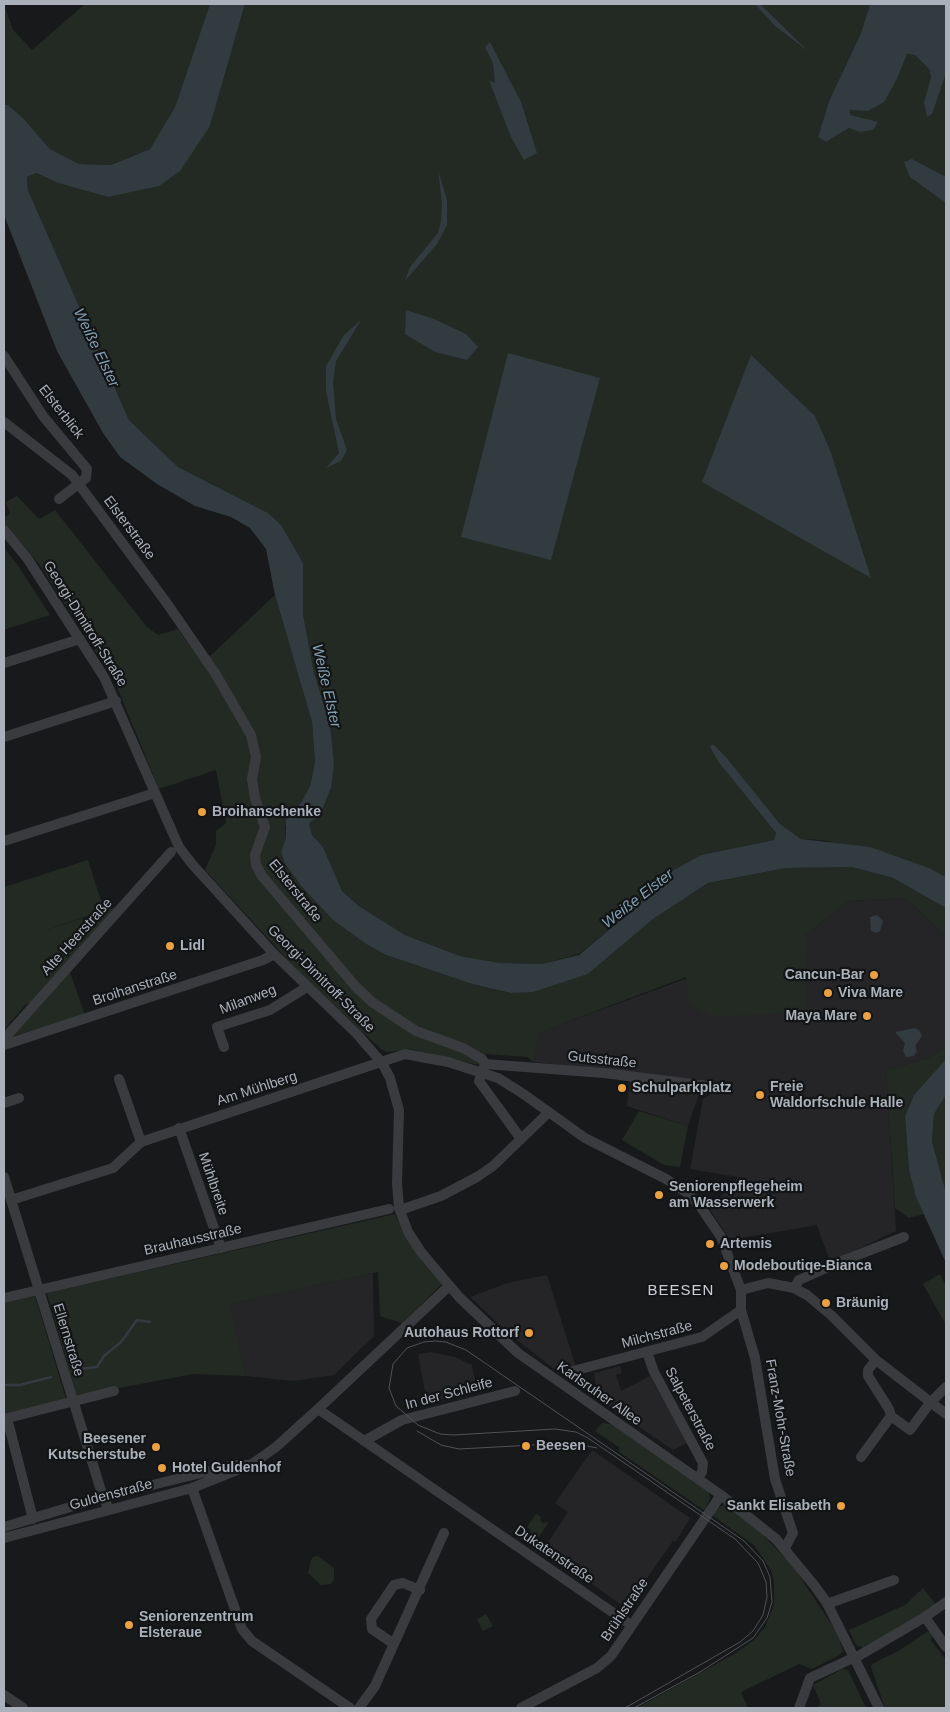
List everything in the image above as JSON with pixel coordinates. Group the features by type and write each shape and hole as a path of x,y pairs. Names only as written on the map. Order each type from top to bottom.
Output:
{"street":[{"name":"Elsterblick","path":"4,356 44,416 87,469 86,478 79,484"},
{"name":"Elsterstraße","path":"4,422 72,475 166,602 214,673 251,735 256,757 252,779 255,798 264,827 255,855 256,865 262,876 350,981 372,1002 416,1031 474,1053 484,1068"},
{"path":"59,500 79,484"},
{"name":"Georgi-Dimitroff-Straße","path":"4,530 27,558 80,639 116,701 173,835 192,864 274,954 357,1034 382,1063"},
{"path":"4,663 80,639"},
{"path":"4,737 116,701"},
{"path":"4,842 155,793"},
{"name":"Alte Heerstraße","path":"4,1039 171,852"},
{"name":"Broihanstraße","path":"4,1045 263,960 274,954"},
{"name":"Milanweg","path":"224,1047 217,1027 270,1010 307,987"},
{"path":"382,1063 405,1054 484,1068 585,1138 666,1179 686,1192 700,1206 720,1237 741,1290 768,1283 794,1288 822,1307 876,1360 946,1414"},
{"name":"Am Mühlberg","path":"11,1200 113,1168 141,1142 382,1063"},
{"name":"Karlsruher Allee","path":"382,1063 390,1078 400,1110 397,1183 399,1208 413,1241 449,1286 518,1353 721,1494 763,1527 785,1548 827,1604 879,1708"},
{"path":"484,1068 479,1081 520,1139"},
{"name":"Gutsstraße","path":"484,1068 604,1073 716,1087"},
{"path":"119,1079 141,1142"},
{"path":"4,1103 20,1098"},
{"path":"406,1208 441,1196 477,1178 493,1166 549,1112"},
{"name":"Mühlbreite","path":"179,1128 221,1248"},
{"name":"Ellernstraße","path":"4,1177 103,1497 109,1509"},
{"name":"Brauhausstraße","path":"4,1298 388,1209"},
{"path":"794,1288 799,1280 842,1260 904,1237"},
{"name":"Guldenstraße","path":"4,1538 192,1488 252,1464 276,1447 449,1286"},
{"name":"Franz-Mohr-Straße","path":"741,1290 741,1310 755,1358 775,1479 793,1533 785,1548"},
{"name":"Milchstraße","path":"573,1371 702,1337 741,1310"},
{"name":"Salpeterstraße","path":"648,1352 654,1372 703,1463 698,1478"},
{"path":"876,1360 868,1370 868,1376 889,1409 891,1416 910,1430 930,1403 946,1387"},
{"path":"33,1518 5,1418 114,1391"},
{"name":"In der Schleife","path":"364,1441 402,1420 515,1391"},
{"path":"318,1409 364,1441"},
{"path":"861,1457 891,1416"},
{"name":"Dukatenstraße","path":"364,1441 632,1625"},
{"name":"Guldenstraße","path":"4,1527 103,1497 234,1465 252,1464"},
{"path":"192,1488 242,1629 252,1641 350,1708"},
{"name":"Brühlstraße","path":"521,1708 597,1668 611,1656 721,1494"},
{"path":"359,1708 375,1686 420,1590 444,1533"},
{"path":"827,1604 894,1580"},
{"path":"394,1644 372,1630 371,1619 394,1585 403,1583 420,1590"},
{"path":"799,1708 810,1678 855,1658 925,1617 946,1602"},
{"path":"925,1617 946,1647"},
{"path":"4,1695 23,1708"}],"shaded area":[{"path":"4,4 13,30 32,50 85,4 210,4 175,107 150,149 111,165 79,164 50,149 23,118 8,105 4,105"},
{"path":"245,4 870,4 861,33 829,101 818,137 826,142 849,128 859,132 862,118 851,115 848,109 897,79 907,54 915,55 929,69 931,77 924,102 942,81 946,73 946,877 929,868 822,840 801,839 780,824 726,757 713,744 720,764 776,833 774,840 701,855 672,871 636,907 579,954 542,964 500,963 460,956 405,935 359,906 342,891 323,847 312,835 308,823 320,815 331,788 303,614 303,563 268,513 178,467 129,420 28,190 27,177 35,173 58,183 108,197 210,126"},
{"path":"17,496 39,519 55,510 146,626 158,635 178,629 186,641 210,656 275,595 312,722 315,762 310,786 302,801 291,811 285,827 286,838 281,852 285,864 302,887 333,920 366,944 386,955 472,984 511,993 588,974 653,919 708,883 786,868 852,867 893,878 946,908 946,936 905,898 848,901 806,935 805,1012 714,1017 689,1005 686,977 538,1033 534,1062 527,1057 486,1054 478,1065 410,1049 388,1052 382,1050 298,971 205,870 216,845 216,831 226,823 216,770 159,789 114,680 39,564 19,540 4,528 4,516 6,517 10,513 6,502"},
{"path":"4,548 17,564 50,615 4,630"},
{"path":"88,860 104,910 32,935 116,907 32,1002 25,1005 4,1030 4,887"},
{"path":"905,898 946,936 946,1047 929,1058 886,1070 896,1231 830,1262 817,1225 730,1240 710,1210 738,1177 690,1169 703,1099 714,1092 714,1080 704,1080 688,1126 627,1106 631,1073 534,1062 537,1033 806,935 848,901"},
{"path":"70,972 85,1015 13,1036"},
{"path":"946,1047 946,1059 914,1095 905,1116 909,1170 924,1214 909,1218 895,1208 886,1070 929,1058"},
{"path":"946,1095 946,1193 932,1141 934,1114"},
{"path":"639,1111 688,1126 680,1167 664,1165 622,1140"},
{"path":"395,1214 404,1235 422,1261 442,1284 402,1323 380,1316 378,1272 229,1304 246,1376 193,1374 77,1396 47,1293"},
{"path":"373,1273 374,1336 334,1375 294,1381 246,1376 228,1304"},
{"path":"940,1274 946,1286 946,1325 923,1284"},
{"path":"547,1275 576,1367 558,1372 508,1333 470,1297 507,1283"},
{"path":"35,1296 67,1402 4,1417 4,1303"},
{"path":"431,1352 455,1357 472,1365 477,1390 427,1403 418,1354"},
{"path":"620,1366 622,1373 616,1375 621,1391 650,1376 687,1443 673,1450 598,1399 594,1373"},
{"path":"602,1423 612,1424 708,1490 710,1498 705,1511 618,1451 620,1448 595,1431"},
{"path":"592,1450 690,1518 676,1542 673,1541 626,1608 543,1550 568,1512 555,1503"},
{"path":"725,1504 747,1519 793,1566 837,1633 843,1651 838,1656 812,1669 799,1664 741,1692 748,1708 637,1708 736,1653 754,1640 765,1627 774,1605 774,1580 771,1570 755,1546 712,1515 716,1509"},
{"path":"536,1514 541,1517 540,1520 543,1523 549,1522 532,1547 506,1529 520,1536 523,1532 528,1535 531,1530 527,1527"},
{"path":"318,1556 334,1568 334,1580 331,1584 321,1585 308,1573 311,1560 313,1557"},
{"path":"923,1588 938,1607 865,1654 862,1647 856,1645 849,1630 905,1605"},
{"path":"486,1614 493,1626 483,1631 477,1619"},
{"path":"928,1631 934,1635 930,1639 946,1660 946,1708 885,1708 871,1667 872,1664 900,1650"},
{"path":"842,1669 848,1670 866,1708 816,1708 821,1704 813,1685"}],"water":[{"name":"Weiße Elster","path":"210,4 245,4 210,126 180,171 159,186 108,197 58,183 36,173 27,177 28,190 129,420 178,467 268,513 281,525 303,563 303,614 314,673 330,725 334,764 331,788 320,815 309,823 312,835 323,847 342,891 359,906 405,935 460,956 500,963 542,964 579,955 636,907 672,871 701,855 774,840 776,833 720,764 710,747 713,744 726,757 780,824 801,839 870,847 929,868 946,877 946,908 893,878 852,867 786,868 708,883 653,919 588,974 533,992 511,993 472,984 386,955 366,944 333,920 302,887 285,864 281,852 286,838 286,819 302,801 310,786 315,762 312,722 275,595 266,549 250,528 231,517 195,506 157,484 120,457 103,433 57,351 4,215 4,105 8,105 23,118 50,149 79,164 111,165 150,149 175,107"},
{"path":"755,4 760,4 808,51 775,26"},
{"path":"870,4 946,4 946,73 932,114 927,117 924,102 931,77 929,69 915,55 907,54 897,79 884,102 868,111 849,110 851,115 878,122 873,130 859,132 849,128 826,142 818,137 829,101 861,33"},
{"path":"490,42 521,102 537,153 524,160 511,137 489,80 495,83 493,63 485,47"},
{"path":"912,159 946,177 946,203 910,177 904,162"},
{"path":"438,170 447,200 447,225 437,244 405,281 410,267 438,233 442,202"},
{"path":"406,310 434,319 466,334 478,347 467,360 435,352 405,334"},
{"path":"361,320 336,361 333,382 336,419 347,450 341,461 326,468 339,453 326,391 326,366 344,335"},
{"path":"508,353 600,378 551,560 461,537"},
{"path":"751,355 815,416 830,450 871,578 702,482"},
{"path":"877,915 883,921 880,931 876,933 871,931 870,917"},
{"path":"914,1028 919,1030 922,1036 915,1046 917,1051 914,1056 906,1057 903,1051 905,1043 895,1032"},
{"path":"946,1059 946,1095 934,1114 932,1141 946,1193 946,1263 916,1197 909,1170 905,1116 914,1095"}],"waterway":[{"path":"80,1369 97,1367 104,1356 121,1342 137,1320 150,1322"},
{"path":"4,1385 20,1385 51,1377"}],"tram line":[{"path":"625,1708 740,1642 753,1631 763,1615 767,1597 766,1582 758,1563 735,1539 588,1438 576,1432 555,1429 453,1435 440,1434 418,1425 396,1406 389,1388 393,1364 407,1348 424,1342 435,1341 446,1342 466,1350 744,1541 763,1561 770,1577 772,1602 767,1618 753,1638 700,1672 634,1708"},
{"path":"417,1431 441,1445 459,1449 571,1443 597,1448"}],"place":[{"name":"Broihanschenke","path":"202,812"},
{"name":"Lidl","path":"170,946"},
{"name":"Cancun-Bar","path":"874,975"},
{"name":"Viva Mare","path":"828,993"},
{"name":"Maya Mare","path":"867,1016"},
{"name":"Schulparkplatz","path":"622,1088"},
{"name":"Freie Waldorfschule Halle","path":"760,1095"},
{"name":"Seniorenpflegeheim am Wasserwerk","path":"659,1195"},
{"name":"Artemis","path":"710,1244"},
{"name":"Modeboutiqe-Bianca","path":"724,1266"},
{"name":"Bräunig","path":"826,1303"},
{"name":"Autohaus Rottorf","path":"529,1333"},
{"name":"Beesen","path":"526,1446"},
{"name":"Beesener Kutscherstube","path":"156,1447"},
{"name":"Hotel Guldenhof","path":"162,1468"},
{"name":"Sankt Elisabeth","path":"841,1506"},
{"name":"Seniorenzentrum Elsteraue","path":"129,1625"}],"district":[{"name":"BEESEN","path":"681,1291"}]}
